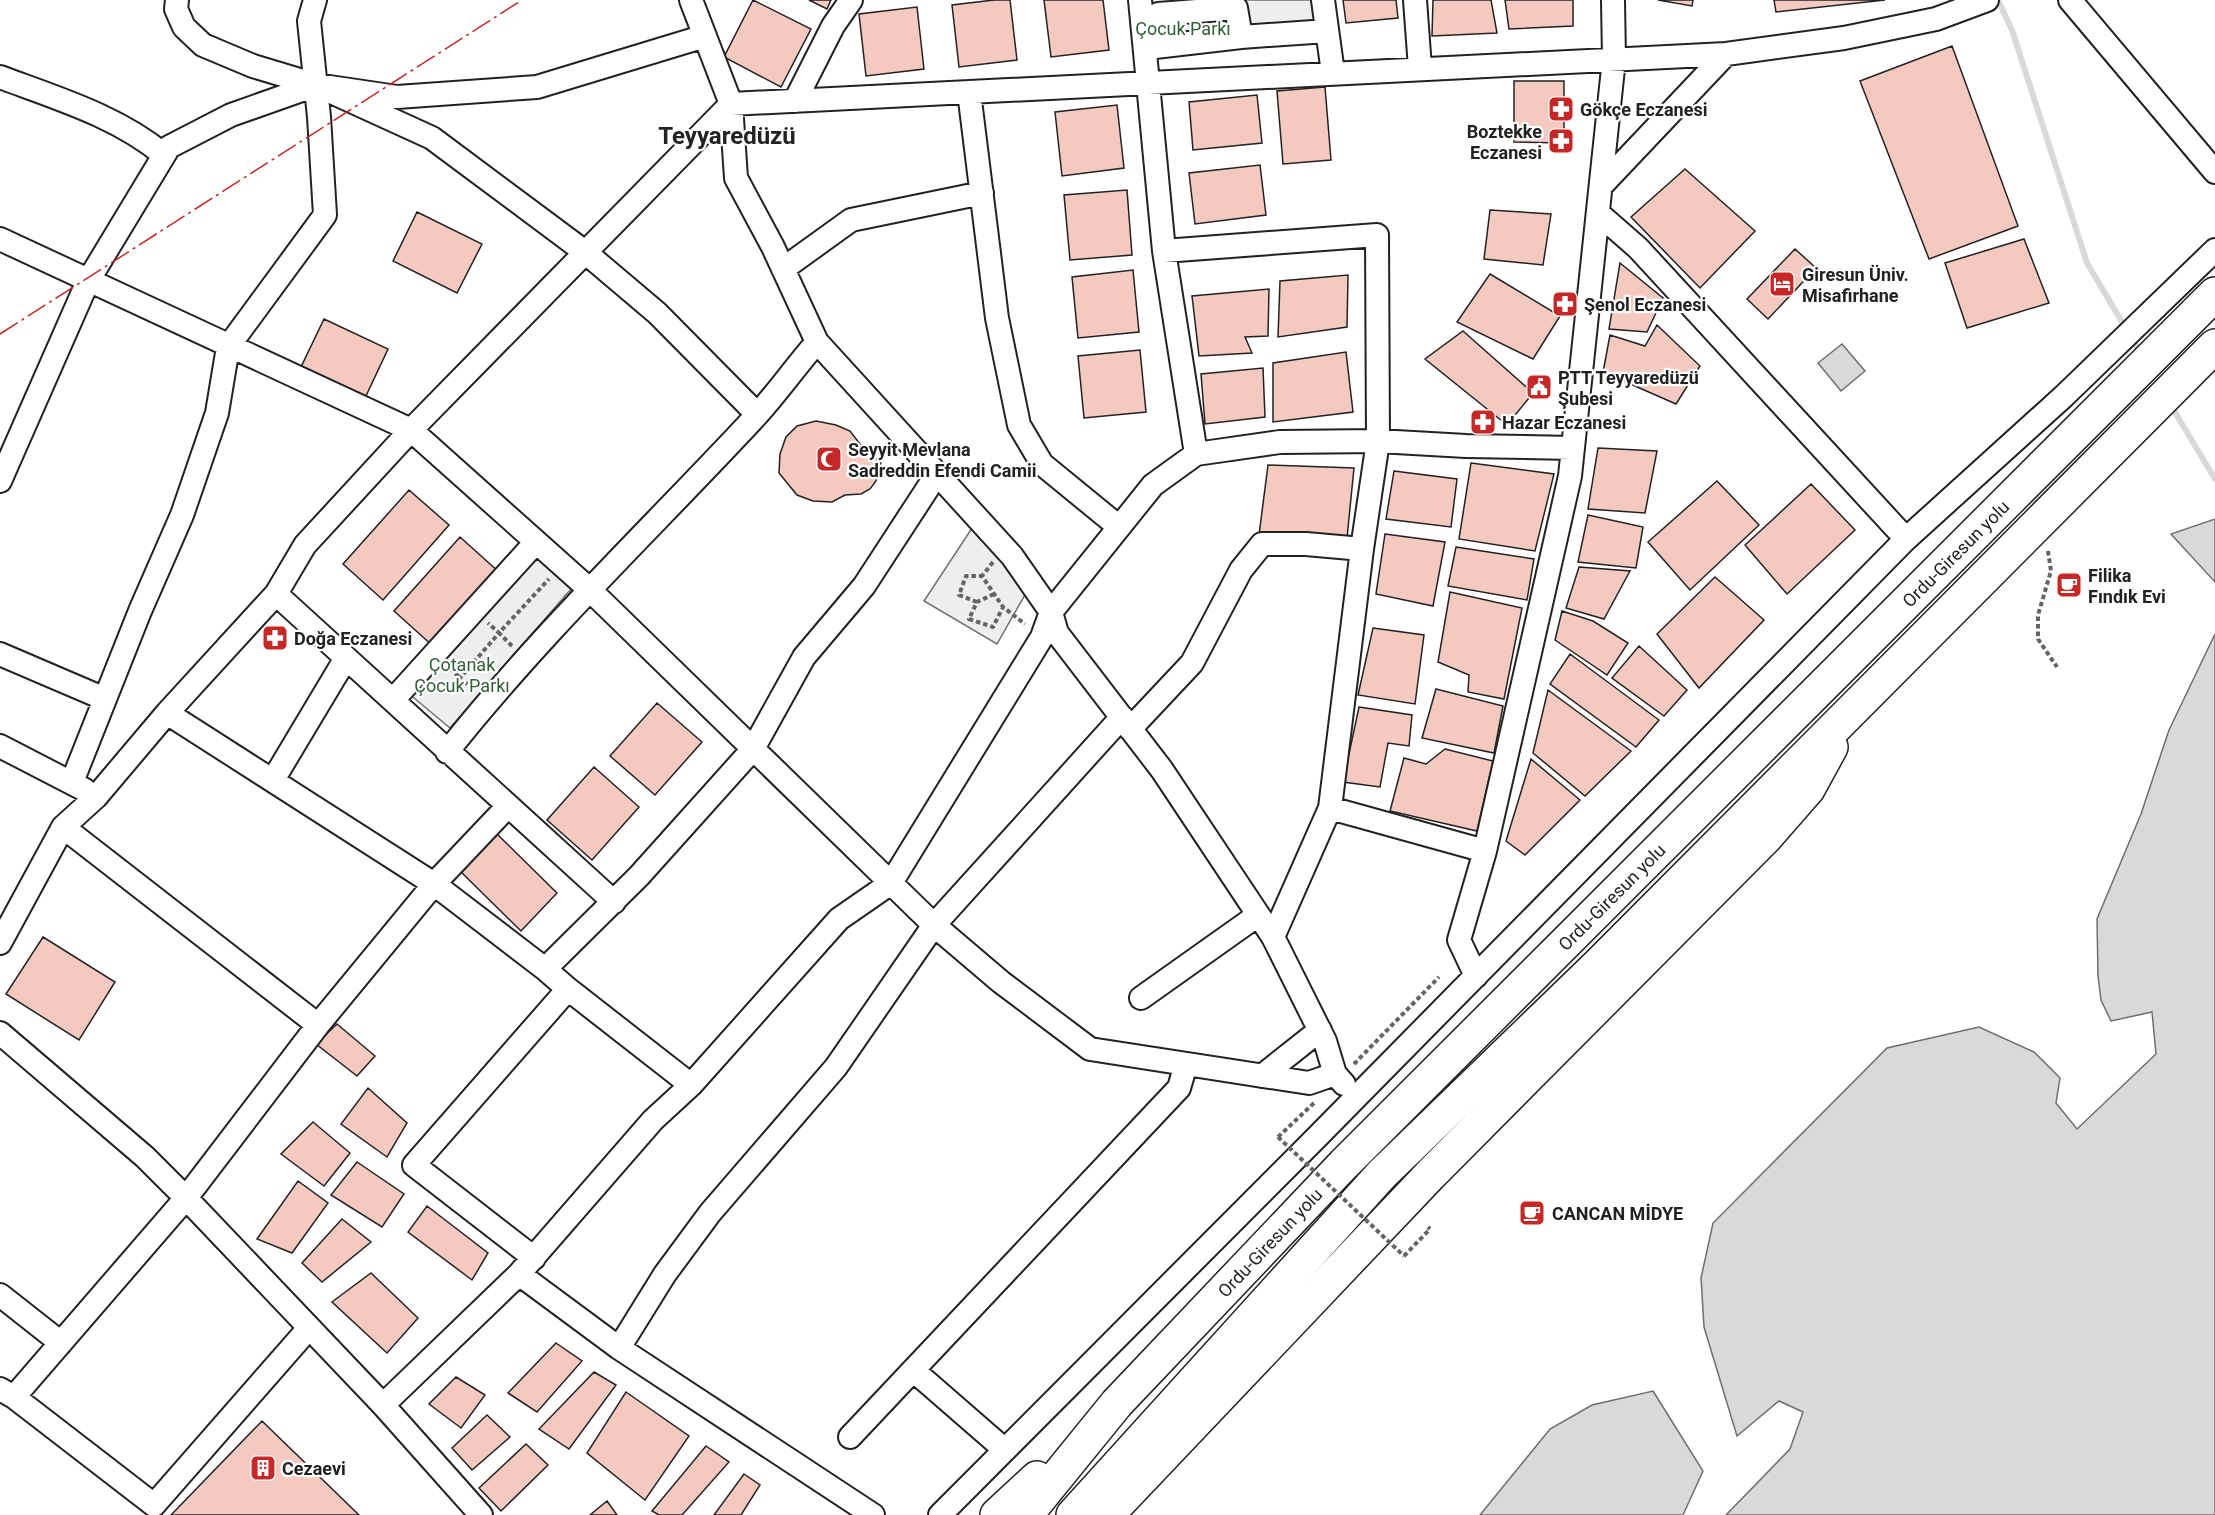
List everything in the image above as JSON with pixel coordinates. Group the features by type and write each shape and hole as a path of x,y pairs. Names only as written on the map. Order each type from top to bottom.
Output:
{"highway":[{"name":"Ordu-Giresun yolu","path":"1026,1515 1117,1403 1352,1156 2083,424 2194,301"},
{"name":"Ordu-Giresun yolu","path":"1073,1515 1382,1174 1598,965 2211,350"},
{"path":"1107,1515 1430,1174 1767,836 1808,789 1852,711"},
{"path":"997,1515 1117,1403"},
{"path":"1089,1515 1163,1414"}],"street":[{"path":"177,0 176,9 184,27 203,45 253,66 316,85 432,138 585,252 657,314 757,414"},
{"path":"72,782 182,515 217,413 228,347 325,215 309,21 315,0"},
{"path":"691,0 731,104 736,178 783,269 817,342 1004,547 1051,612 1057,633 1162,770 1273,937 1320,1030 1337,1077 1357,1096"},
{"path":"795,100 833,26 851,0"},
{"path":"1140,0 1164,251 1196,454"},
{"path":"1323,0 1333,73"},
{"path":"1415,0 1420,68"},
{"path":"1476,976 1459,940 1485,851 1570,476 1614,59 1613,0"},
{"path":"0,944 63,827 96,797 167,713 276,594 305,545 411,430 731,104 1726,54 1844,38 1933,10 1962,9 1987,0"},
{"path":"2070,0 2215,172"},
{"path":"1241,37 1327,31"},
{"path":"0,481 88,281 169,147 231,115 316,85 397,97 537,87 705,36"},
{"path":"1601,186 1726,54"},
{"path":"0,77 80,107 144,138 164,155"},
{"path":"969,92 997,318 1019,426 1042,464 1119,527"},
{"path":"783,269 851,220 982,193"},
{"path":"1598,213 1638,248 1906,539"},
{"path":"1164,251 1377,234 1378,441 1362,549 1330,808 1273,937"},
{"path":"0,239 228,347 411,430 589,589 934,925 1002,982 1090,1049 1309,1083 1337,1077"},
{"path":"940,1515 1906,539 2064,396 2194,301 2215,250"},
{"path":"447,752 526,658 757,414 817,342"},
{"path":"383,1405 527,1266 653,1120 691,1085 839,919 891,883 1042,638 1051,612 1153,485 1196,454 1280,442 1378,441 1466,446 1573,448"},
{"path":"545,969 614,902 753,749 804,657 864,586 937,474"},
{"path":"393,700 536,542"},
{"path":"619,1348 665,1274 710,1213 836,1067 934,925 1126,723 1192,663 1241,570 1262,544 1306,544 1362,549"},
{"path":"276,594 614,902"},
{"path":"0,654 105,699"},
{"path":"273,780 346,658"},
{"path":"167,713 434,884 691,1085"},
{"path":"0,746 72,782 96,797"},
{"path":"309,1328 154,1505 7,1393 61,1343 186,1198 318,1025 434,884 508,806"},
{"path":"1330,808 1485,851"},
{"path":"63,827 318,1025"},
{"path":"1141,998 1258,915"},
{"path":"568,989 414,1165 619,1348 873,1515"},
{"path":"1262,1076 1320,1030"},
{"path":"0,1033 145,1157 186,1198 383,1405 480,1515"},
{"path":"850,1437 1179,1088 1186,1064"},
{"path":"0,1295 61,1343"},
{"path":"912,1370 1005,1450"}],"path":[{"path":"2048,544 2051,571 2038,615 2038,639 2057,667"},
{"path":"982,576 1004,547"},
{"path":"487,702 460,678 562,566"},
{"path":"978,602 960,595 966,576 982,576"},
{"path":"982,576 1003,607 1042,638"},
{"path":"994,594 978,602 969,619 993,627 1003,607"},
{"path":"499,633 526,658"},
{"path":"1428,1227 1430,1229 1404,1256 1278,1137 1439,977"}],"green space":[{"name":"Çocuk Parkı","path":"1232,0 1311,0 1317,39 1156,53 1151,9"},
{"path":"974,525 1026,593 997,644 924,601"},
{"name":"Çotanak Çocuk Parkı","path":"535,553 571,589 450,728 408,693"}],"shaded area":[{"path":"1842,344 1865,371 1841,391 1818,363"},
{"path":"2215,519 2215,582 2171,534"},
{"path":"2215,634 2215,1515 1726,1515 1790,1449 1803,1412 1779,1401 1737,1436 1704,1327 1701,1278 1713,1223 1887,1048 1979,1027 2034,1052 2060,1078 2056,1103 2077,1129 2156,1054 2152,1012 2111,1021 2101,1000 2098,976 2097,919 2141,814 2169,730"},
{"path":"1653,1391 1703,1471 1683,1515 1480,1515 1550,1429 1592,1405"}],"building":[{"path":"753,0 811,29 781,87 724,57"},
{"path":"809,0 831,0 827,9"},
{"path":"1010,0 1017,60 959,67 952,5"},
{"path":"1044,0 1103,0 1109,50 1051,57"},
{"path":"1343,0 1396,0 1398,18 1346,23"},
{"path":"1433,0 1491,0 1497,33 1432,36"},
{"path":"1505,0 1573,0 1573,26 1509,29"},
{"path":"1658,0 1693,0 1692,6"},
{"path":"1774,0 1885,0 1776,12"},
{"path":"917,7 924,69 866,76 859,14"},
{"path":"1952,46 2018,226 1929,259 1860,81"},
{"path":"1514,81 1564,81 1564,143 1514,142"},
{"path":"1325,87 1331,160 1283,164 1277,91"},
{"path":"1257,95 1262,143 1193,150 1189,102"},
{"path":"1117,105 1124,168 1062,176 1055,112"},
{"path":"1260,165 1266,215 1195,224 1189,173"},
{"path":"1685,169 1755,231 1700,288 1631,217"},
{"path":"1127,190 1132,255 1070,260 1064,195"},
{"path":"1490,210 1551,214 1543,265 1484,259"},
{"path":"417,212 482,244 457,293 393,261"},
{"path":"2024,239 2049,303 1967,328 1945,263"},
{"name":"Giresun Üniv. Misafirhane","path":"1795,249 1816,268 1768,319 1747,299"},
{"path":"1620,263 1663,298 1647,332 1609,329"},
{"path":"1133,270 1139,332 1078,338 1072,277"},
{"path":"1490,274 1560,316 1533,359 1457,322"},
{"path":"1348,275 1347,327 1278,337 1280,281"},
{"path":"1269,289 1268,336 1245,337 1252,353 1199,356 1192,296"},
{"path":"324,319 388,349 365,398 301,367"},
{"path":"1657,325 1700,366 1676,404 1603,372 1610,335 1645,346"},
{"path":"1463,331 1533,393 1507,425 1425,359"},
{"path":"1140,350 1146,412 1084,418 1078,356"},
{"path":"1346,352 1353,412 1273,422 1273,363"},
{"path":"1263,368 1265,417 1205,424 1201,374"},
{"name":"Seyyit Mevlana Sadreddin Efendi Camii","path":"816,421 836,425 850,431 860,444 881,463 876,481 870,489 861,494 845,495 832,502 813,501 797,495 779,473 780,454 786,437 797,426"},
{"path":"1598,448 1657,451 1645,513 1588,509"},
{"path":"1471,463 1554,474 1535,551 1459,539"},
{"path":"1268,465 1354,468 1347,538 1259,535"},
{"path":"1394,471 1457,479 1451,527 1386,519"},
{"path":"1717,481 1759,525 1690,590 1648,542"},
{"path":"1811,484 1855,530 1787,594 1745,545"},
{"path":"409,490 449,525 383,600 343,564"},
{"path":"1588,515 1643,527 1636,568 1578,562"},
{"path":"1385,534 1445,542 1433,606 1376,594"},
{"path":"460,537 500,573 434,647 394,611"},
{"path":"1456,547 1534,559 1527,600 1448,586"},
{"path":"1579,567 1630,571 1604,619 1566,608"},
{"path":"1715,577 1764,620 1699,688 1657,634"},
{"path":"1450,592 1522,608 1504,699 1468,692 1469,675 1438,662"},
{"path":"1562,611 1593,621 1628,643 1607,675 1555,640"},
{"path":"1373,628 1424,635 1415,704 1358,695"},
{"path":"1639,646 1687,690 1664,716 1612,678"},
{"path":"1570,654 1659,720 1636,747 1550,684"},
{"path":"1436,689 1503,706 1494,753 1422,738"},
{"path":"1548,690 1631,751 1585,796 1533,753"},
{"path":"657,703 702,742 655,795 610,756"},
{"path":"1359,707 1412,715 1409,746 1388,743 1380,787 1343,782"},
{"path":"1445,749 1493,761 1477,831 1390,811 1404,758 1426,764"},
{"path":"1531,759 1580,800 1525,855 1506,841"},
{"path":"594,767 639,807 592,860 547,820"},
{"path":"496,833 557,893 521,931 460,871"},
{"path":"43,937 115,982 79,1040 6,994"},
{"path":"337,1024 375,1056 357,1076 316,1044"},
{"path":"368,1088 407,1123 387,1157 341,1124"},
{"path":"313,1122 350,1153 324,1186 281,1154"},
{"path":"357,1162 404,1194 382,1227 331,1195"},
{"path":"298,1181 328,1203 292,1253 257,1239"},
{"path":"427,1206 488,1253 472,1280 408,1232"},
{"path":"342,1219 371,1242 322,1282 302,1263"},
{"path":"371,1273 418,1318 387,1353 332,1302"},
{"path":"556,1343 582,1361 537,1412 508,1393"},
{"path":"594,1372 616,1385 569,1449 539,1429"},
{"path":"456,1377 485,1395 461,1428 429,1404"},
{"path":"626,1392 689,1436 645,1500 587,1453"},
{"path":"487,1415 510,1437 472,1470 452,1448"},
{"name":"Cezaevi","path":"262,1421 359,1515 171,1515"},
{"path":"526,1444 548,1465 501,1511 479,1488"},
{"path":"706,1446 729,1462 682,1515 659,1515 652,1511"},
{"path":"744,1474 760,1485 741,1515 714,1515"},
{"path":"607,1501 617,1515 590,1515"}],"waterway":[{"path":"1998,0 2012,30 2087,263 2141,354"},
{"path":"2170,404 2215,479"}],"power":[{"path":"0,334 522,0"}],"place":[{"name":"Gökçe Eczanesi","path":"1561,109"},
{"name":"Boztekke Eczanesi","path":"1561,141"},
{"name":"Giresun Üniv. Misafirhane","path":"1782,284"},
{"name":"Şenol Eczanesi","path":"1565,304"},
{"name":"PTT Teyyaredüzü Şubesi","path":"1539,387"},
{"name":"Hazar Eczanesi","path":"1483,422"},
{"name":"Seyyit Mevlana Sadreddin Efendi Camii","path":"829,459"},
{"name":"Filika Fındık Evi","path":"2069,585"},
{"name":"Doğa Eczanesi","path":"275,638"},
{"name":"CANCAN MİDYE","path":"1532,1213"},
{"name":"Cezaevi","path":"263,1468"}],"district":[{"name":"Teyyaredüzü","path":"727,136"}]}
